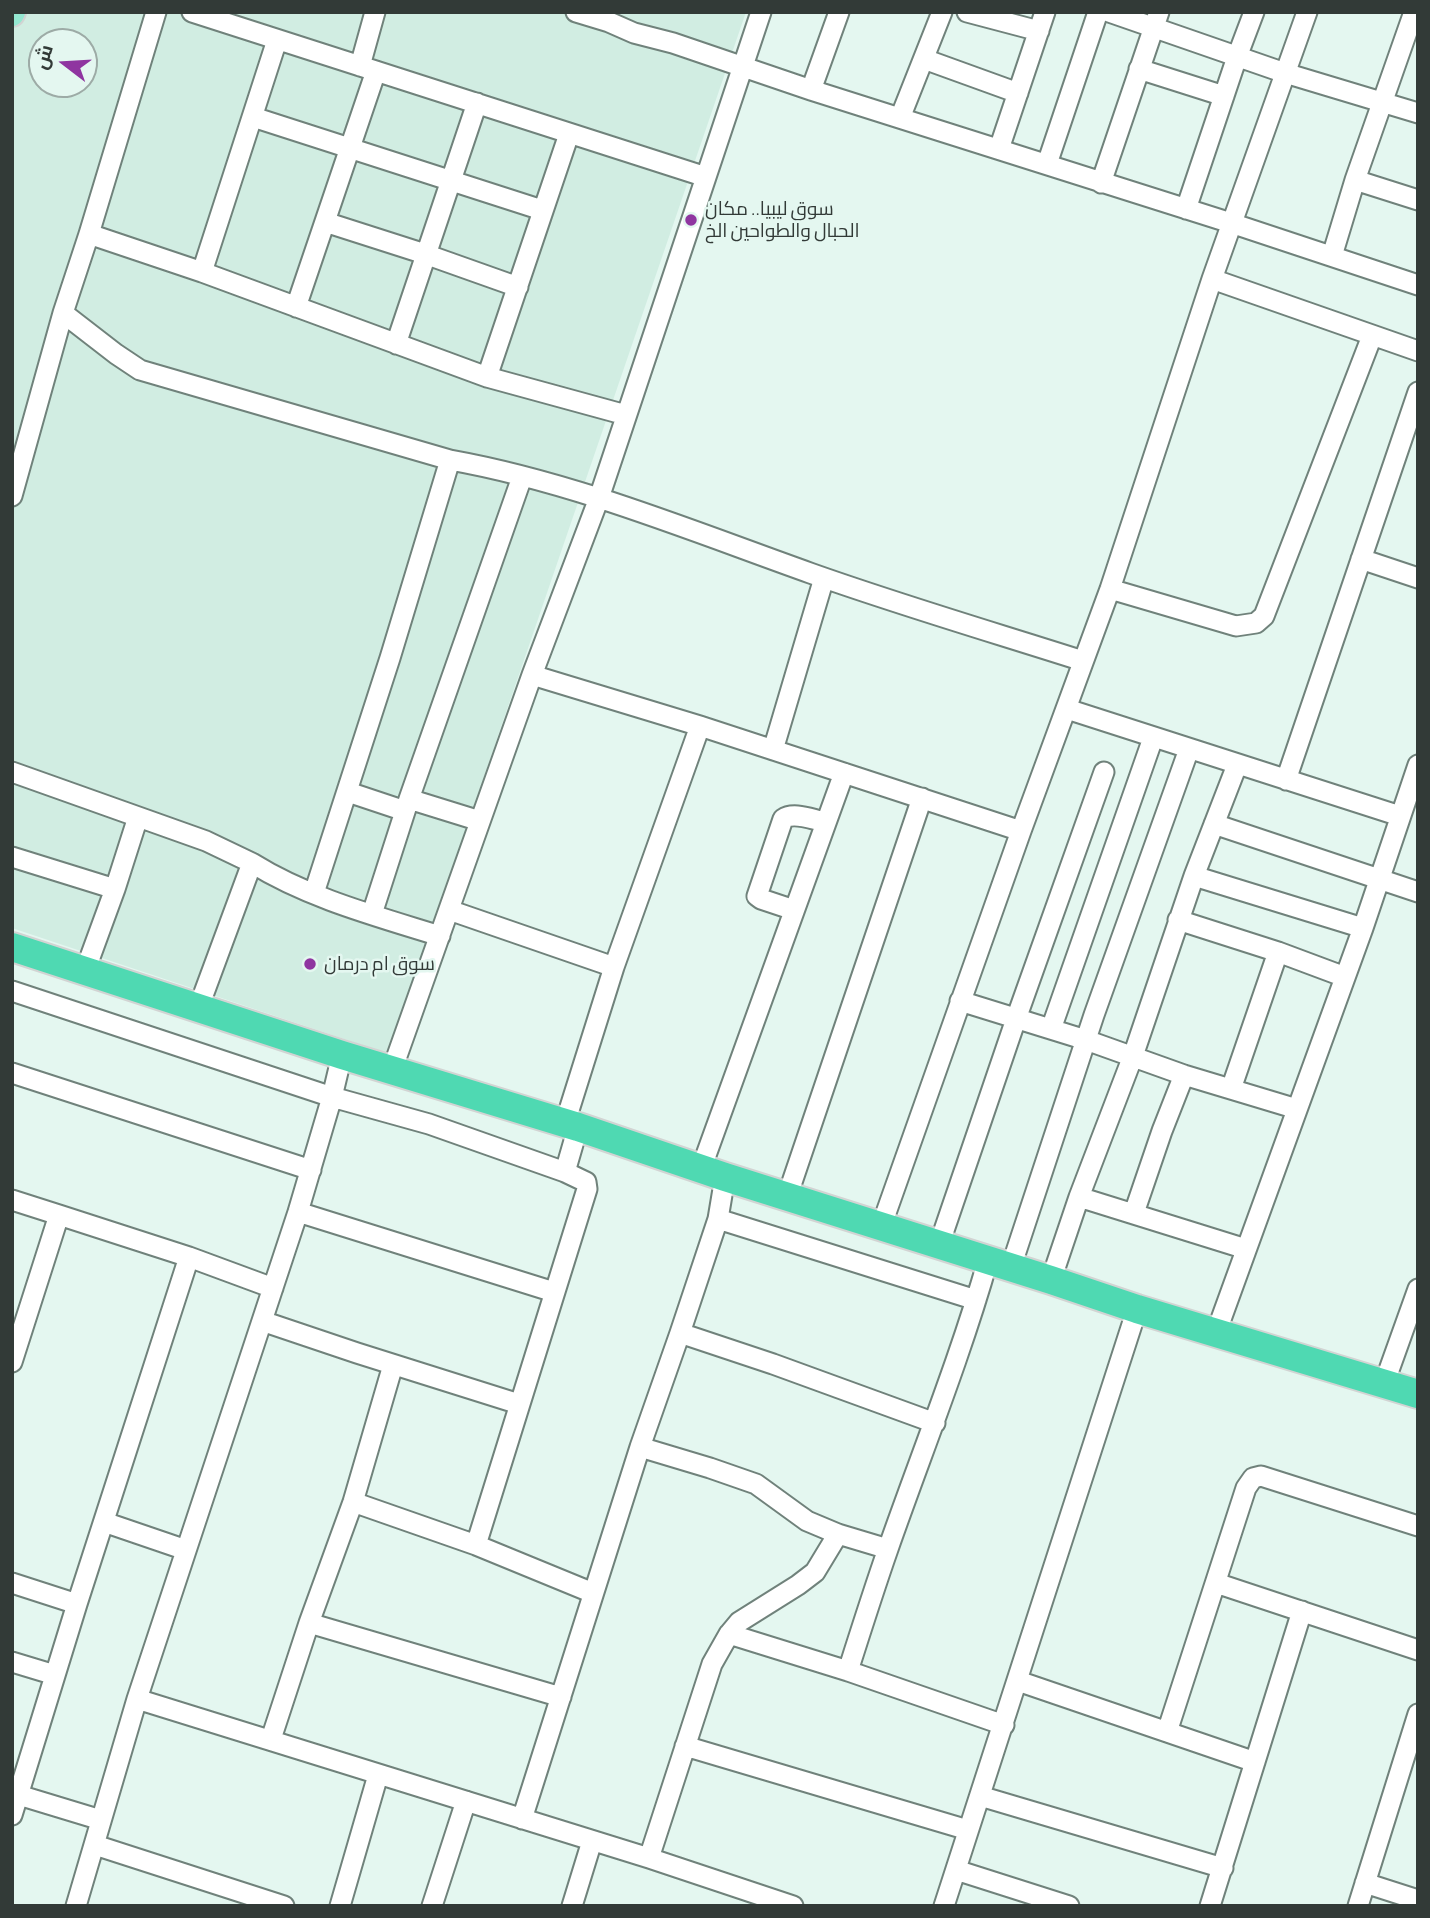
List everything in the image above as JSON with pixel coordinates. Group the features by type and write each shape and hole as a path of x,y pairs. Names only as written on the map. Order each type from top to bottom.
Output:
{"highway":[{"path":"12,947 1137,1309 1418,1394"}],"street":[{"path":"12,496 63,313 156,12"},
{"path":"192,12 706,177"},
{"path":"296,307 350,148 368,69 375,12"},
{"path":"576,12 1418,285"},
{"path":"392,1070 532,675 599,498 761,12"},
{"path":"811,90 839,12"},
{"path":"900,118 942,12"},
{"path":"967,12 1042,22 999,149"},
{"path":"1047,164 1098,12"},
{"path":"1109,12 1156,20 1237,57 1418,113"},
{"path":"1186,209 1254,12"},
{"path":"881,1227 1110,589 1231,223 1307,12"},
{"path":"1332,256 1354,180 1415,15"},
{"path":"1101,183 1156,20"},
{"path":"202,272 277,40"},
{"path":"924,59 1018,93"},
{"path":"1139,69 1224,96"},
{"path":"396,344 477,103"},
{"path":"253,117 542,210"},
{"path":"487,377 569,134"},
{"path":"1354,180 1418,200"},
{"path":"325,222 518,287"},
{"path":"89,234 202,272 487,377 626,415"},
{"path":"1212,279 1418,351"},
{"path":"63,313 140,370 450,460 487,467 599,498 824,578 1083,661"},
{"path":"1110,589 1236,626 1256,624 1264,617 1372,336"},
{"path":"1286,780 1418,392"},
{"path":"314,894 450,460"},
{"path":"372,915 407,805 522,477"},
{"path":"1361,559 1418,578"},
{"path":"773,750 824,578"},
{"path":"532,675 700,726 1021,831"},
{"path":"1067,709 1400,816"},
{"path":"565,1172 571,1125 614,967 700,726"},
{"path":"1051,1029 1153,738"},
{"path":"848,1671 976,1300 1000,1264 1086,1040 1189,749"},
{"path":"1051,1280 1079,1197 1133,1056 1178,920 1237,765"},
{"path":"1216,1333 1363,928 1418,765"},
{"path":"12,772 206,841 314,894 440,936"},
{"path":"523,1819 639,1447 718,1219 713,1173 794,910 844,772"},
{"path":"939,1245 1104,772"},
{"path":"348,792 480,821"},
{"path":"787,1197 922,798"},
{"path":"794,910 757,896 783,819 793,815 825,822"},
{"path":"85,971 138,817"},
{"path":"1214,824 1418,892"},
{"path":"12,857 115,889"},
{"path":"198,1009 252,863"},
{"path":"1194,876 1363,928"},
{"path":"449,910 614,967"},
{"path":"1178,920 1345,976"},
{"path":"1231,1089 1278,953"},
{"path":"13,995 332,1097 429,1124 584,1180 588,1185 476,1545"},
{"path":"960,1001 1086,1040 1184,1075 1297,1109"},
{"path":"76,1906 137,1699 298,1212 342,1055"},
{"path":"12,1073 311,1170"},
{"path":"1134,1213 1184,1075"},
{"path":"1079,1197 1246,1249"},
{"path":"12,1200 189,1257 273,1288"},
{"path":"298,1212 554,1292"},
{"path":"12,1362 59,1214"},
{"path":"718,1219 976,1300"},
{"path":"12,1815 15,1794 189,1257"},
{"path":"1384,1384 1418,1289"},
{"path":"944,1906 1137,1309"},
{"path":"262,1321 519,1404"},
{"path":"680,1333 935,1423"},
{"path":"271,1740 309,1623 353,1502 393,1365"},
{"path":"639,1447 756,1484 807,1521 838,1534 888,1549"},
{"path":"1167,1732 1246,1488 1253,1478 1261,1476 1418,1526"},
{"path":"353,1502 476,1545 593,1593"},
{"path":"104,1522 186,1550"},
{"path":"649,1858 712,1664 729,1634 739,1622 808,1578 820,1566 838,1534"},
{"path":"12,1583 77,1604"},
{"path":"1216,1583 1418,1650"},
{"path":"1210,1906 1302,1611"},
{"path":"309,1623 561,1697"},
{"path":"729,1634 848,1671 1004,1725"},
{"path":"12,1662 55,1675"},
{"path":"1018,1681 1255,1762"},
{"path":"137,1699 592,1840 793,1906"},
{"path":"1358,1906 1418,1714"},
{"path":"685,1746 968,1830"},
{"path":"340,1906 378,1775"},
{"path":"15,1794 101,1820"},
{"path":"980,1796 1223,1868"},
{"path":"432,1906 467,1801"},
{"path":"572,1906 592,1840"},
{"path":"95,1845 284,1906"},
{"path":"956,1870 1069,1906"},
{"path":"1365,1884 1418,1900"}],"shaded area":[{"path":"12,12 746,12 389,1054 12,928"}],"place":[{"name":"سوق ليبيا.. مكان الحبال والطواحين الخ","path":"691,220"},
{"name":"سوق ام درمان","path":"310,964"}]}
